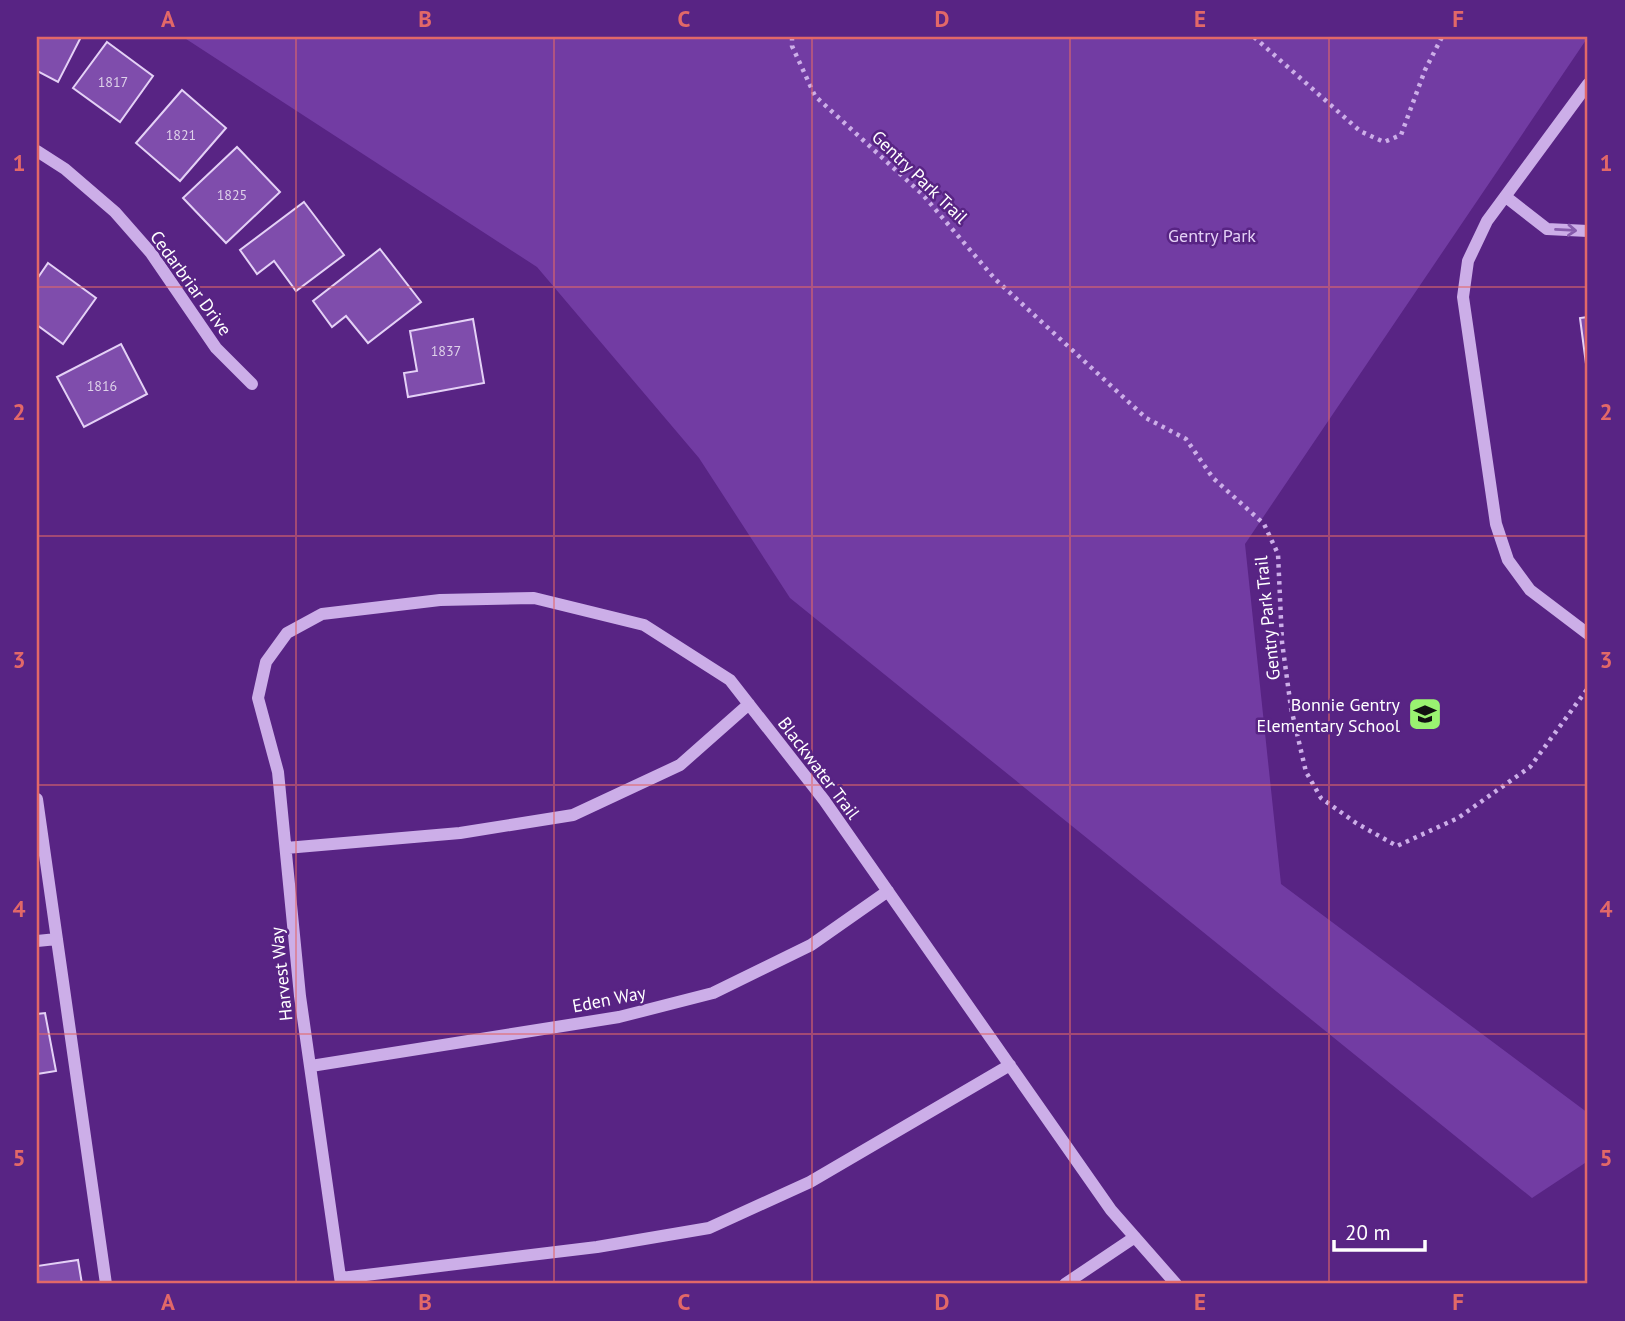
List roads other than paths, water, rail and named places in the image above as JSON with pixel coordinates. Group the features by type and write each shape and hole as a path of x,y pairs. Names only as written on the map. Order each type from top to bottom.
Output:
{"street":[{"path":"1588,84 1487,221 1468,261 1463,297 1496,524 1508,560 1530,590 1588,634"},
{"name":"Cedarbriar Drive","path":"37,151 65,169 114,212 151,253 216,348 252,384"},
{"path":"1506,197 1547,229 1588,231"},
{"name":"Blackwater Trail","path":"266,662 287,633 322,614 440,600 534,598 644,625 730,680 824,800 1111,1210 1176,1284"},
{"name":"Harvest Way","path":"266,662 258,698 278,772 311,1066 341,1281"},
{"path":"286,848 460,833 573,815 680,765 749,704"},
{"path":"37,799 106,1284"},
{"name":"Eden Way","path":"311,1066 619,1017 713,993 811,945 888,891"},
{"path":"37,941 57,939"},
{"path":"341,1281 597,1247 709,1227 810,1182 1010,1065"},
{"path":"1065,1284 1135,1237"}],"place":[{"name":"Bonnie Gentry Elementary School","path":"1425,714"}],"park label":[{"name":"Gentry Park","path":"1212,235"}]}
